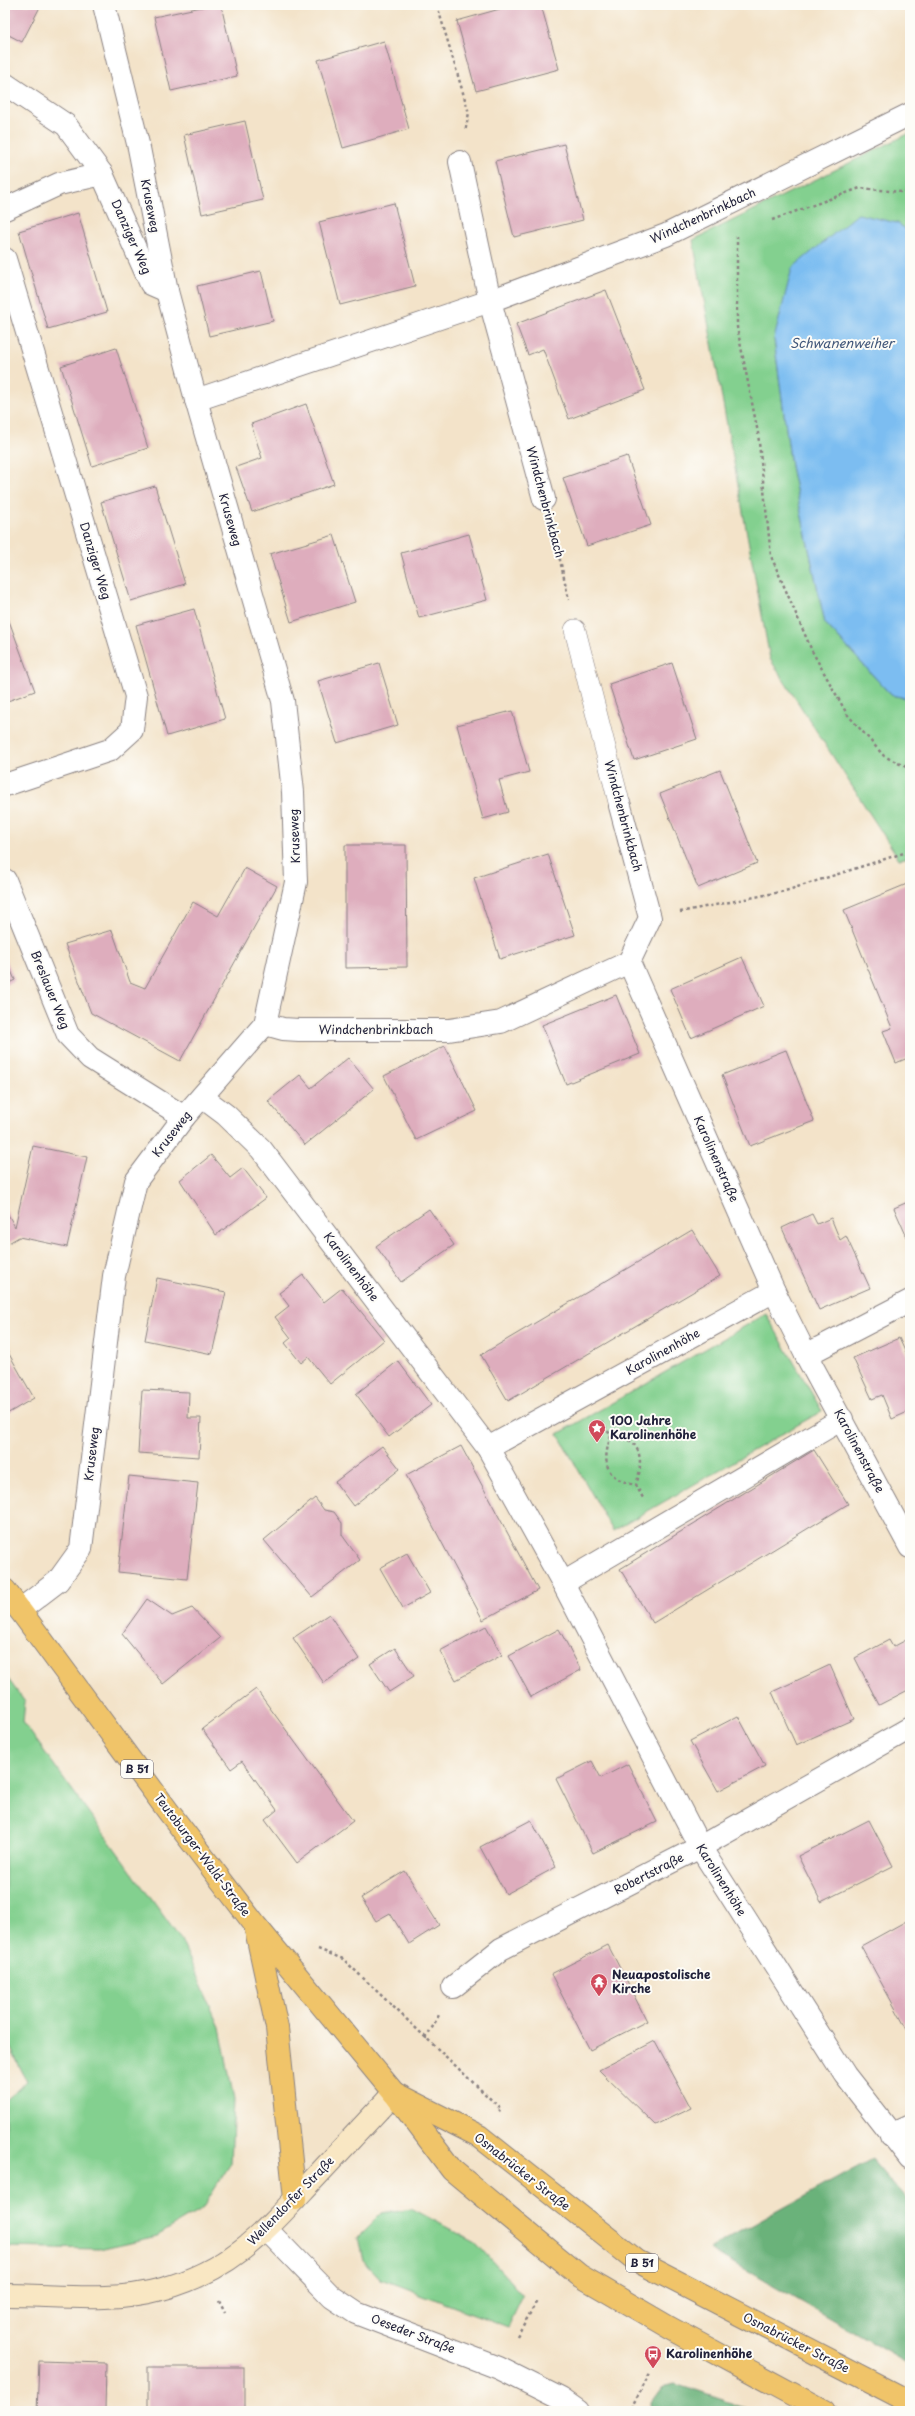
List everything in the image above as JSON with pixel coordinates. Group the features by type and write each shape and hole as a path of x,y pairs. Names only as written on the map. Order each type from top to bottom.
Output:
{"main road":[{"name":"Teutoburger-Wald-Straße","path":"5,1590 256,1926 394,2093"},
{"path":"256,1926 277,2028 295,2199"},
{"name":"Osnabrücker Straße","path":"394,2093 479,2136 638,2261 910,2402"},
{"name":"B 51","path":"394,2093 452,2170 579,2275 670,2328 824,2411"}],"street":[{"name":"Kruseweg","path":"20,1610 58,1580 81,1549 114,1276 136,1181 184,1118 265,1024 296,882 292,784 283,701 196,400 167,291 139,148 104,5"},
{"name":"Danziger Weg","path":"5,84 66,125 102,174 152,284 167,291"},
{"name":"Windchenbrinkbach","path":"196,400 490,301 666,235 910,114"},
{"name":"Windchenbrinkbach","path":"460,162 490,301 544,499"},
{"path":"5,209 59,184 102,174"},
{"name":"Danziger Weg","path":"5,259 136,696 132,730 110,750 5,785"},
{"name":"Windchenbrinkbach","path":"620,806 650,918"},
{"name":"Breslauer Weg","path":"5,880 68,1035 90,1058 184,1118"},
{"path":"628,962 650,918"},
{"name":"Windchenbrinkbach","path":"265,1024 283,1029 299,1030 449,1030 501,1022 628,962"},
{"name":"Karolinenstraße","path":"628,962 774,1290 806,1354 842,1418 910,1547"},
{"name":"Karolinenhöhe","path":"202,1097 226,1115 261,1149 488,1448 563,1583 700,1847 845,2075 890,2135 910,2158"},
{"name":"Karolinenhöhe","path":"488,1448 774,1290"},
{"path":"806,1354 910,1301"},
{"path":"563,1583 842,1418"},
{"name":"Robertstraße","path":"453,1987 501,1949 700,1847 910,1728"},
{"name":"Wellendorfer Straße","path":"5,2295 118,2296 161,2290 206,2274 240,2253 268,2230 394,2093"},
{"path":"890,2135 910,2126"},
{"name":"Oeseder Straße","path":"268,2230 332,2297 356,2313 499,2368 561,2399 578,2411"}],"lane":[{"name":"Windchenbrinkbach","path":"575,630 620,806"}],"path":[{"path":"436,5 469,113 460,162"},
{"path":"766,222 860,188 910,193"},
{"path":"712,213 736,233 737,326 758,432 771,556 812,651 847,714 884,756 910,769"},
{"name":"Windchenbrinkbach","path":"544,499 553,526 575,630"},
{"path":"650,918 785,891 910,851"},
{"path":"585,1395 611,1436 606,1452 606,1463 611,1475 625,1483 636,1485"},
{"path":"611,1436 624,1436 632,1442 640,1456 641,1469 636,1485 659,1527"},
{"path":"314,1948 343,1959 501,2109"},
{"path":"517,2336 537,2301"},
{"path":"631,2408 650,2373"}],"green space":[{"path":"910,133 910,232 897,223 774,339 791,466 825,623 891,695 910,699 910,857 899,859 770,659 693,240"},
{"path":"766,1314 822,1411 613,1531 558,1434"},
{"path":"5,1675 25,1702 23,1722 181,1940 220,2027 234,2100 231,2163 202,2209 157,2236 99,2249 5,2247 5,2101 27,2081 5,2037"},
{"path":"872,2159 910,2203 910,2365 709,2249"},
{"path":"411,2208 476,2243 523,2296 508,2327 381,2279 363,2260 358,2237 382,2213"},
{"path":"675,2384 756,2411 653,2411 652,2402 663,2387"}],"water":[{"name":"Schwanenweiher","path":"858,214 897,223 910,232 910,699 891,695 825,623 791,466 774,339 792,268"}],"building":[{"path":"5,5 41,5 22,42 5,33"},
{"path":"211,5 221,5 237,76 171,91 154,17"},
{"path":"514,5 541,5 559,69 476,91 457,21"},
{"path":"384,41 409,129 343,148 318,60"},
{"path":"245,121 263,200 202,214 184,135"},
{"path":"564,144 583,220 514,237 495,161"},
{"path":"394,203 415,286 340,305 319,222"},
{"path":"78,213 107,312 48,329 19,231"},
{"path":"261,271 273,321 209,336 197,286"},
{"path":"606,290 645,390 569,419 543,349 528,355 516,324"},
{"path":"116,348 148,448 92,466 61,366"},
{"path":"306,404 334,484 252,512 236,467 262,458 251,424"},
{"path":"627,456 651,525 587,546 563,478"},
{"path":"155,486 185,584 131,601 101,502"},
{"path":"469,534 487,600 419,618 401,553"},
{"path":"334,535 355,602 291,622 270,554"},
{"path":"194,609 225,719 167,736 136,625"},
{"path":"5,610 35,691 5,702"},
{"path":"379,663 398,725 337,743 318,681"},
{"path":"672,663 697,739 634,760 609,684"},
{"path":"512,711 529,772 499,780 508,812 483,819 457,725"},
{"path":"720,770 757,863 698,888 660,794"},
{"path":"345,845 406,845 407,967 345,968"},
{"path":"548,854 575,935 500,959 474,878"},
{"path":"245,868 277,886 180,1061 91,1013 65,944 112,930 130,982 145,988 193,902 218,916"},
{"path":"907,884 910,891 910,1057 896,1063 883,1031 892,1028 844,910"},
{"path":"5,957 15,980 5,985"},
{"path":"742,957 764,1006 691,1038 670,989"},
{"path":"616,995 640,1054 566,1084 542,1025"},
{"path":"445,1046 477,1111 416,1140 384,1076"},
{"path":"786,1050 814,1121 750,1146 722,1075"},
{"path":"348,1058 374,1089 305,1145 268,1101 300,1075 311,1088"},
{"path":"33,1146 87,1157 67,1247 19,1237 5,1245 5,1209 15,1227"},
{"path":"211,1155 230,1178 243,1168 266,1198 216,1235 180,1180"},
{"path":"910,1201 910,1244 894,1208"},
{"path":"429,1209 454,1245 401,1282 376,1246"},
{"path":"812,1214 817,1224 831,1218 840,1240 846,1236 870,1288 819,1310 782,1228"},
{"path":"692,1230 720,1276 508,1401 481,1355"},
{"path":"303,1275 324,1302 342,1288 384,1340 330,1384 308,1357 301,1363 285,1343 291,1338 275,1317 289,1306 279,1293"},
{"path":"157,1278 226,1292 212,1354 145,1340"},
{"path":"899,1338 910,1362 910,1411 892,1419 882,1395 872,1399 853,1358"},
{"path":"5,1347 34,1398 5,1415"},
{"path":"398,1361 431,1405 389,1437 356,1394"},
{"path":"142,1390 189,1392 188,1418 201,1418 199,1457 138,1453"},
{"path":"382,1446 400,1469 353,1506 335,1482"},
{"path":"461,1446 538,1590 483,1620 406,1475"},
{"path":"814,1450 848,1504 653,1623 620,1569"},
{"path":"129,1476 198,1483 187,1579 118,1572"},
{"path":"315,1498 324,1510 334,1512 342,1523 342,1535 360,1560 312,1597 264,1540"},
{"path":"407,1553 430,1593 403,1608 380,1568"},
{"path":"147,1599 172,1616 192,1608 220,1638 163,1684 122,1634"},
{"path":"329,1614 359,1659 324,1683 293,1638"},
{"path":"486,1626 502,1655 456,1680 440,1651"},
{"path":"559,1629 581,1670 531,1697 509,1656"},
{"path":"910,1638 910,1689 879,1705 855,1658 889,1640 893,1647"},
{"path":"395,1648 414,1676 389,1692 370,1664"},
{"path":"830,1665 854,1719 796,1745 772,1692"},
{"path":"256,1689 353,1821 297,1863 265,1820 277,1810 242,1761 231,1769 202,1729"},
{"path":"738,1716 765,1766 718,1791 690,1741"},
{"path":"592,1761 601,1778 628,1764 657,1822 593,1853 556,1779"},
{"path":"531,1820 556,1867 506,1894 480,1847"},
{"path":"869,1820 893,1866 821,1902 798,1856"},
{"path":"405,1871 439,1925 409,1944 390,1913 376,1921 361,1898"},
{"path":"910,1919 910,2035 861,1946"},
{"name":"Neuapostolische Kirche","path":"608,1945 647,2021 590,2050 551,1974"},
{"path":"655,2041 691,2108 655,2125 599,2070"},
{"path":"39,2361 106,2363 105,2411 37,2411"},
{"path":"148,2367 244,2367 244,2411 148,2411"}],"place":[{"name":"100 Jahre Karolinenhöhe","path":"597,1443"},
{"name":"Neuapostolische Kirche","path":"599,1997"},
{"name":"Karolinenhöhe","path":"653,2369"}]}
